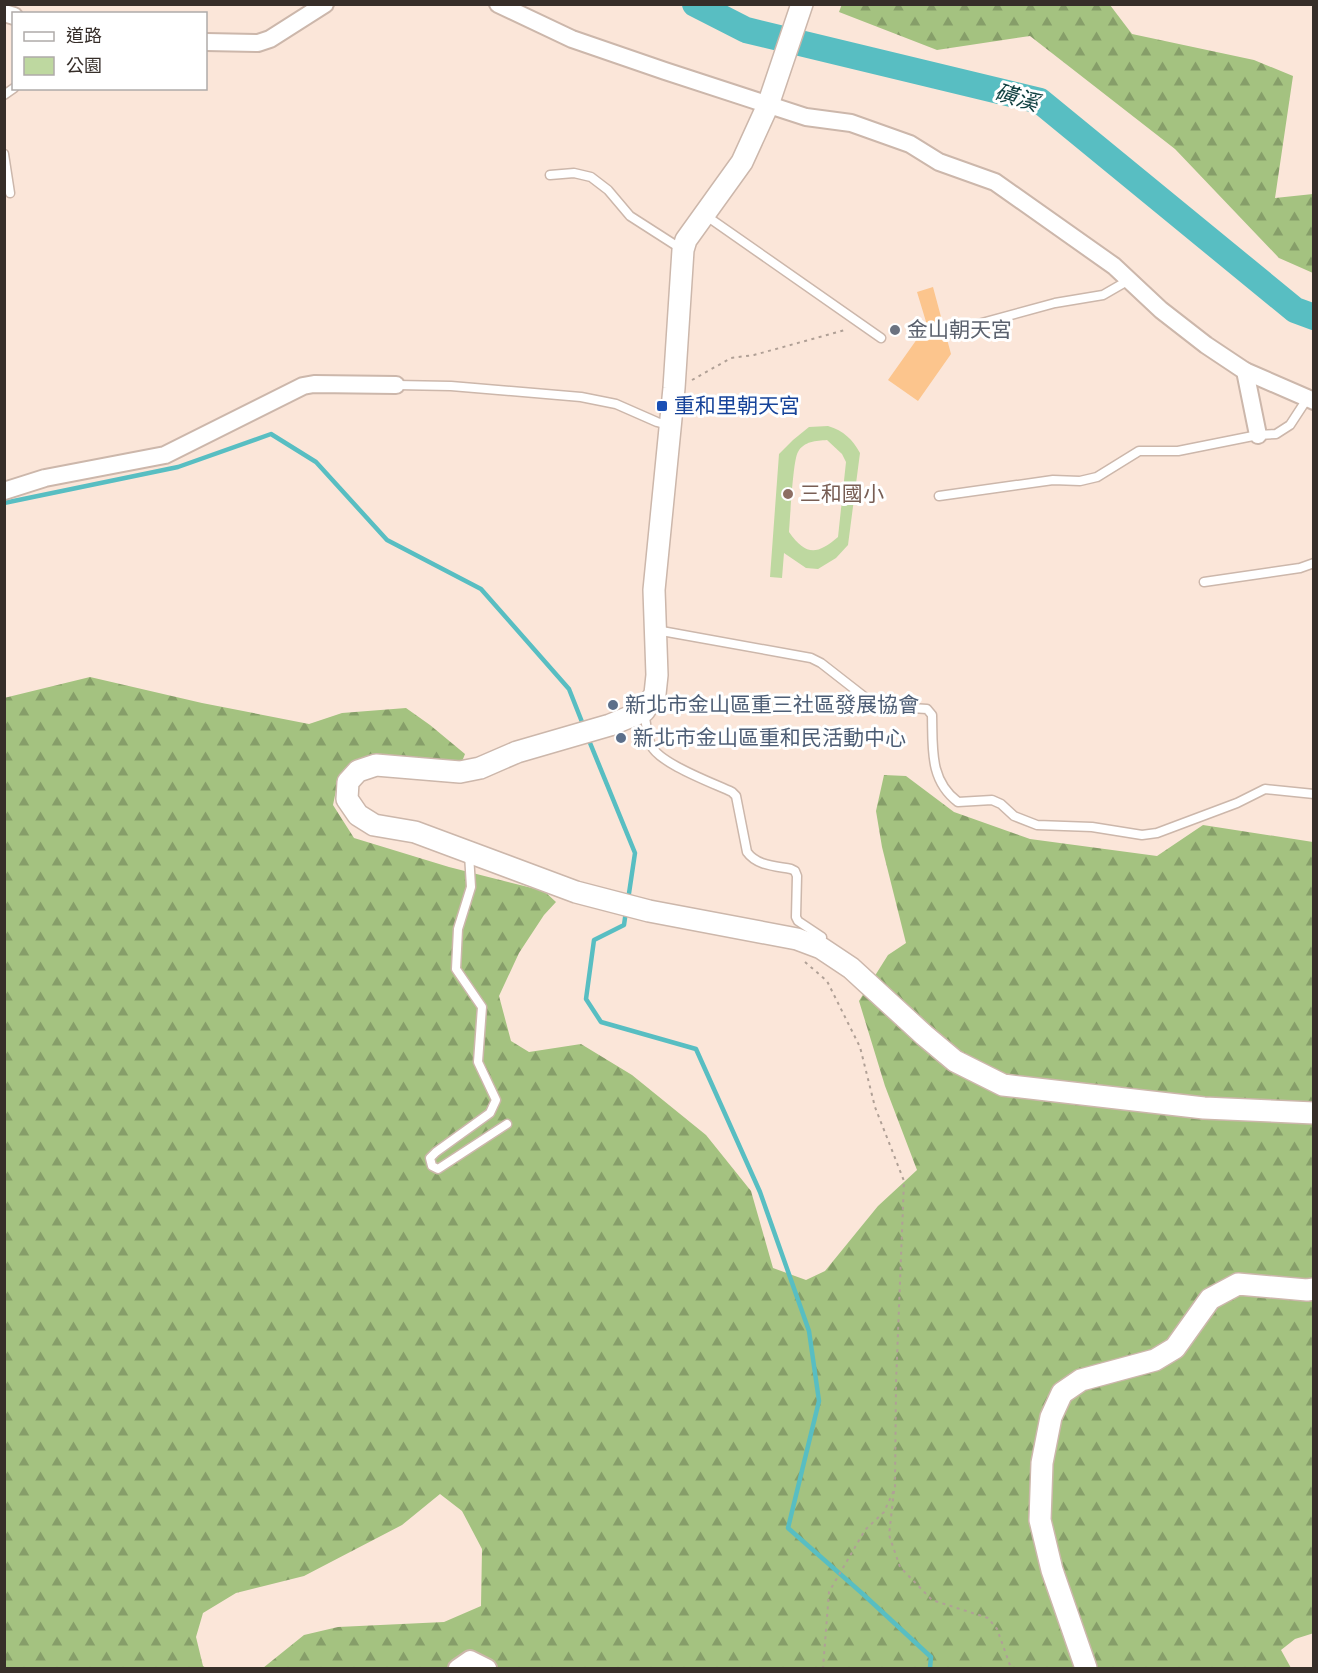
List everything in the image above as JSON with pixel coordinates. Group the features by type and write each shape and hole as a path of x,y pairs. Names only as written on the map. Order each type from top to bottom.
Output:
{"street":[{"path":"207,42 258,43 270,39 325,4"},
{"path":"498,4 572,39 770,101 807,117 851,123 910,144 939,162 995,182 1114,266 1161,310 1206,345 1245,371 1310,400"},
{"path":"802,4 770,101 742,162 686,240 683,250 674,388 654,590 657,675 655,694 644,711 586,732 517,752 480,768 460,772 376,765 358,771 348,782 347,799 358,815 374,825 415,832 576,892 649,911 797,939 821,948 851,968 955,1061 1003,1085 1204,1108 1314,1113"},
{"path":"1245,371 1258,435"},
{"path":"4,491 45,478 165,455 303,386 396,385"},
{"path":"1086,1668 1052,1570 1040,1520 1042,1462 1051,1417 1062,1393 1082,1380 1155,1360 1175,1348 1210,1299 1238,1284 1314,1289"},
{"path":"457,1668 470,1659 488,1668"}],"lane":[{"path":"4,154 10,194"},
{"path":"550,175 574,173 591,177 608,190 630,216 683,250"},
{"path":"705,214 881,338"},
{"path":"956,330 1055,303 1103,295 1129,280"},
{"path":"396,385 451,386 581,397 616,404 669,425"},
{"path":"939,496 1053,480 1080,481 1097,477 1138,451 1178,450 1258,435 1276,434 1290,425 1310,400"},
{"path":"1204,582 1300,568 1314,563"},
{"path":"656,630 811,658 879,706 927,709 932,715 935,770 949,794 958,802 992,800 1001,804 1014,816 1037,825 1092,827 1142,835 1157,833 1237,803 1265,789 1314,794"},
{"path":"644,711 651,746 657,754 668,762 736,796 747,852 751,857 758,863 795,871 797,876 796,917 798,921 822,937 821,948"},
{"path":"469,851 471,887 458,929 456,969 482,1007 478,1062 495,1100 490,1113 430,1158 432,1166 438,1169 507,1124"}],"path":[{"path":"674,388 731,358 754,355 844,330"},
{"path":"800,958 827,981 860,1047 875,1107 904,1182 896,1383 895,1488 889,1535 900,1567 932,1600 988,1618 997,1629 1011,1668"},
{"path":"823,1668 830,1592 865,1530 884,1512 895,1488"}],"green space":[{"path":"842,4 1110,5 1132,34 1254,60 1293,76 1275,198 1313,194 1313,273 1279,258 1175,149 1030,36 937,50 839,12"},
{"path":"828,426 839,430 851,440 860,453 848,545 836,558 818,569 806,568 784,553 782,578 770,577 779,454 809,427","holes":["827,440 842,454 846,462 838,537 818,550 806,549 789,532 796,457 801,448 807,444"]},
{"path":"90,677 202,703 309,724 342,713 406,708 465,754 461,764 354,763 339,776 333,805 354,838 449,867 544,891 556,902 544,915 519,953 499,996 511,1041 529,1052 581,1044 632,1075 706,1135 751,1191 773,1268 806,1280 825,1271 878,1206 917,1170 885,1086 859,1001 888,955 906,943 882,847 876,811 884,775 906,776 954,812 1030,839 1157,856 1203,825 1313,842 1314,1633 1295,1639 1281,1650 1291,1668 263,1668 304,1635 338,1627 444,1622 481,1606 482,1549 462,1511 440,1494 402,1525 304,1576 236,1593 203,1613 196,1637 203,1666 206,1668 5,1668 4,698"}],"building":[{"path":"933,287 951,354 918,401 888,380 927,325 917,292"}],"waterway":[{"name":"磺溪","path":"695,4 746,30 1040,101 1295,310 1314,317"},
{"path":"4,503 178,467 271,434 316,462 387,540 481,589 569,689 584,727"},
{"path":"588,738 635,853 628,900"},
{"path":"626,911 624,925 594,940 586,999 601,1022 696,1049 760,1192 809,1331 819,1401 788,1528 931,1657 930,1668"}],"place":[{"name":"金山朝天宮","path":"895,330"},
{"name":"重和里朝天宮","path":"662,406"},
{"name":"三和國小","path":"788,494"},
{"name":"新北市金山區重三社區發展協會","path":"613,705"},
{"name":"新北市金山區重和民活動中心","path":"621,738"}]}
